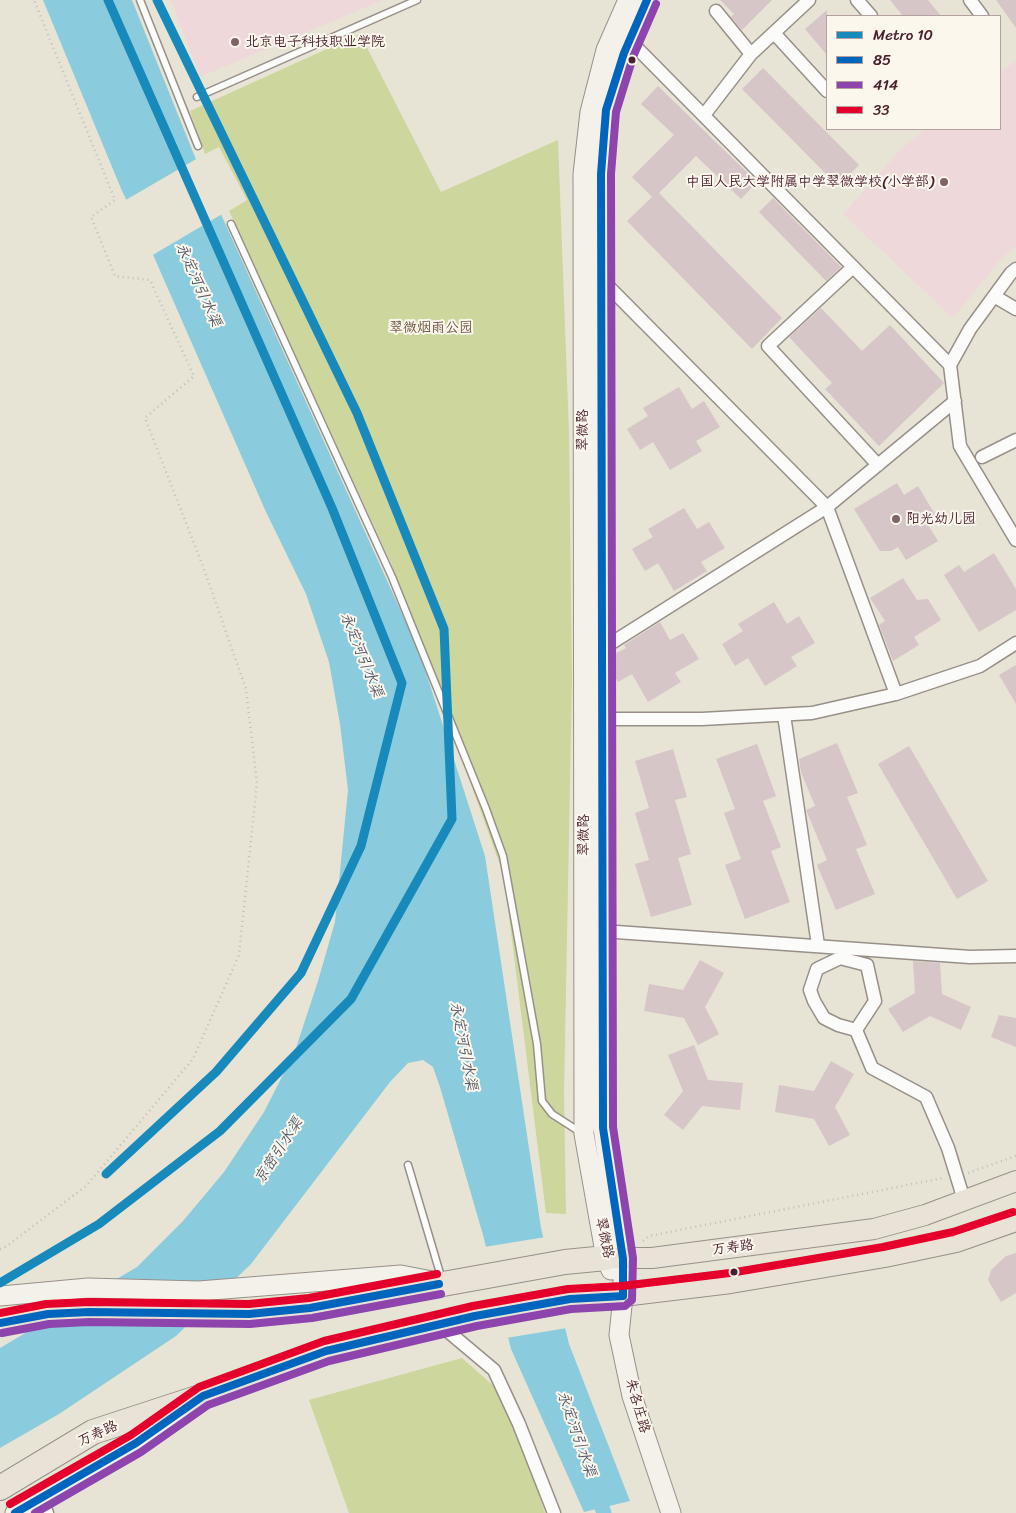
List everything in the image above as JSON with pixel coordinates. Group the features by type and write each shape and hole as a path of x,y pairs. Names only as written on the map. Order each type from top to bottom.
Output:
{"highway":[{"name":"万寿路","path":"4,1321 48,1314 89,1312 249,1314 310,1308 565,1262 615,1258"},
{"name":"万寿路","path":"0,1488 93,1432 203,1396 326,1351 475,1316 570,1300 623,1296"}],"main road":[{"name":"翠微路","path":"623,1296 584,1134 583,174 592,103 606,50 628,0"},
{"name":"翠微路","path":"615,1258 603,1128 601,174 606,110 630,40 647,0"},
{"name":"万寿路","path":"615,1258 652,1258 874,1229 925,1215 1016,1181"},
{"name":"万寿路","path":"623,1296 731,1283 885,1257 956,1242 1016,1221"},
{"name":"万寿路","path":"5,1295 88,1288 199,1290 401,1275 444,1283"},
{"name":"朱各庄路","path":"623,1296 618,1336 632,1396 671,1513"},
{"name":"万寿路","path":"15,1513 44,1505 203,1396"}],"street":[{"path":"704,115 751,54 809,0"},
{"path":"857,0 870,15"},
{"path":"970,0 981,15"},
{"path":"716,11 751,54"},
{"path":"774,33 826,90"},
{"path":"630,40 950,365 960,446 1016,540"},
{"path":"853,267 768,346 878,465"},
{"path":"950,365 970,330 1016,269"},
{"path":"602,280 826,507 896,694"},
{"path":"994,296 1016,309"},
{"path":"602,650 826,507 955,401"},
{"path":"982,457 1016,440"},
{"path":"602,718 702,719 812,713 896,694 980,666 1016,643"},
{"path":"784,714 818,946"},
{"path":"602,931 970,958 1016,956"},
{"path":"840,958 867,965 875,1000 856,1030 838,1026 824,1018 810,990 817,969 840,958"},
{"path":"856,1030 872,1068 926,1097 948,1148 964,1200"},
{"path":"438,1324 494,1370 519,1424 554,1513"}],"lane":[{"path":"140,0 198,146"},
{"path":"197,97 417,0"},
{"path":"231,224 392,577 503,856 537,1044 542,1101 552,1114 584,1134"},
{"path":"408,1165 444,1283"}],"path":[{"path":"0,1249 7,1246 86,1186 193,1059 239,955 257,783 246,688 204,569 145,418 194,376 150,280 115,276 91,217 114,200 34,0"},
{"path":"615,1258 649,1236 984,1169 1016,1156"}],"shaded area":[{"name":"北京电子科技职业学院","path":"171,0 383,0 200,77"},
{"name":"中国人民大学附属中学翠微学校(小学部)","path":"1016,61 1016,246 1001,259 953,318 843,214 900,150 924,130 1001,130 1001,71"}],"green space":[{"name":"翠微烟雨公园","path":"360,34 441,192 558,140 569,433 572,678 564,1093 566,1214 546,1213 504,876 391,563 229,211 247,200 219,147 205,154 190,111"},
{"path":"462,1358 496,1388 530,1469 545,1513 349,1513 309,1400"}],"water":[{"name":"京密引水渠","path":"43,0 132,0 195,157 419,651 485,856 541,1228 569,1344 630,1501 584,1512 511,1349 483,1235 440,1087 433,1067 423,1060 408,1063 390,1082 251,1264 176,1336 59,1414 0,1448 0,1348 137,1267 183,1221 224,1172 264,1112 295,1051 335,922 348,790 340,724 329,662 306,594 266,512 154,257 122,191"}],"pier":[{"path":"198,158 224,213 151,256 124,201"},
{"path":"546,1237 567,1328 506,1338 484,1247"}],"building":[{"path":"720,0 772,0 742,30 731,17 734,14"},
{"path":"890,0 928,0 940,15 902,15"},
{"path":"996,0 1016,0 1016,28"},
{"path":"827,10 826,54 805,29"},
{"path":"763,68 859,165 838,186 742,89"},
{"path":"658,86 757,182 741,199 696,156 659,193 782,318 752,349 627,221 652,197 632,177 674,135 641,104"},
{"path":"773,198 841,267 826,281 759,212"},
{"path":"821,308 862,351 890,325 944,383 879,446 825,389 832,383 789,337"},
{"path":"679,387 692,409 704,401 720,427 696,441 702,451 670,470 653,442 640,450 627,429 648,416 643,408"},
{"name":"阳光幼儿园","path":"897,483 904,495 918,486 936,516 926,522 938,541 906,560 898,547 891,551 880,551 854,509"},
{"path":"684,508 697,529 709,522 725,548 701,562 707,571 674,591 658,563 645,571 632,549 653,537 648,529"},
{"path":"994,553 1016,589 1016,610 979,632 944,575 959,565 964,572"},
{"path":"903,578 917,600 928,599 941,620 914,637 919,645 893,661 879,625 885,621 870,598"},
{"path":"774,602 787,624 799,616 815,643 791,657 797,666 765,686 748,658 735,666 722,644 743,631 738,624"},
{"path":"660,622 670,640 683,633 699,659 675,673 681,682 648,702 632,674 618,682 613,673 613,655 626,648 624,645"},
{"path":"1016,665 1016,704 999,675"},
{"path":"837,743 858,793 847,797 867,845 856,849 875,894 836,910 817,865 827,860 806,810 815,806 801,772 799,759"},
{"path":"757,744 776,796 763,801 781,847 771,851 790,902 745,919 725,865 741,859 724,813 735,809 716,759"},
{"path":"909,746 988,881 957,899 878,764"},
{"path":"673,749 687,797 675,800 691,854 678,858 692,905 651,917 635,864 649,860 635,813 649,808 635,761"},
{"path":"700,960 724,973 705,1007 719,1034 698,1045 684,1018 644,1011 649,984 683,990"},
{"path":"913,961 940,963 942,994 971,1007 961,1030 930,1016 903,1032 888,1009 915,993"},
{"path":"999,1015 1016,1018 1016,1047 991,1037"},
{"path":"694,1045 708,1080 743,1083 740,1110 702,1106 683,1130 664,1115 683,1091 668,1055"},
{"path":"831,1061 854,1074 835,1107 850,1135 829,1146 814,1119 775,1112 779,1085 814,1091"},
{"path":"1016,1253 1016,1293 1001,1302 988,1280 991,1270 1006,1256"}],"waterway":[{"name":"永定河引水渠","path":"595,1489 604,1513"}],"metro line":[{"name":"10","path":"106,1174 216,1072 301,973 361,846 402,683 332,508 108,0"},
{"name":"10","path":"0,1283 99,1224 220,1131 351,999 452,819 444,629 357,413 157,0"}],"transit line":[{"name":"85","path":"15,1513 136,1443 203,1396 326,1351 475,1316 570,1299 623,1296 623,1259 603,1128 601,174 606,110 624,53 647,0"},
{"name":"414","path":"35,1513 141,1452 208,1405 329,1361 477,1326 571,1309 625,1306 632,1300 633,1258 613,1127 611,174 616,112 633,57 656,4"},
{"name":"33","path":"10,1504 131,1435 199,1387 324,1341 473,1306 568,1289 622,1286 730,1273 883,1247 953,1232 1013,1212"},
{"name":"33","path":"0,1313 46,1304 89,1302 249,1304 309,1298 437,1274"},
{"name":"85","path":"0,1323 48,1314 89,1312 249,1314 310,1308 439,1284"},
{"name":"414","path":"2,1333 49,1324 89,1322 250,1324 312,1318 441,1294"}],"place":[{"name":"北京电子科技职业学院","path":"235,42"},
{"name":"中国人民大学附属中学翠微学校(小学部)","path":"944,182"},
{"name":"阳光幼儿园","path":"896,519"}]}
